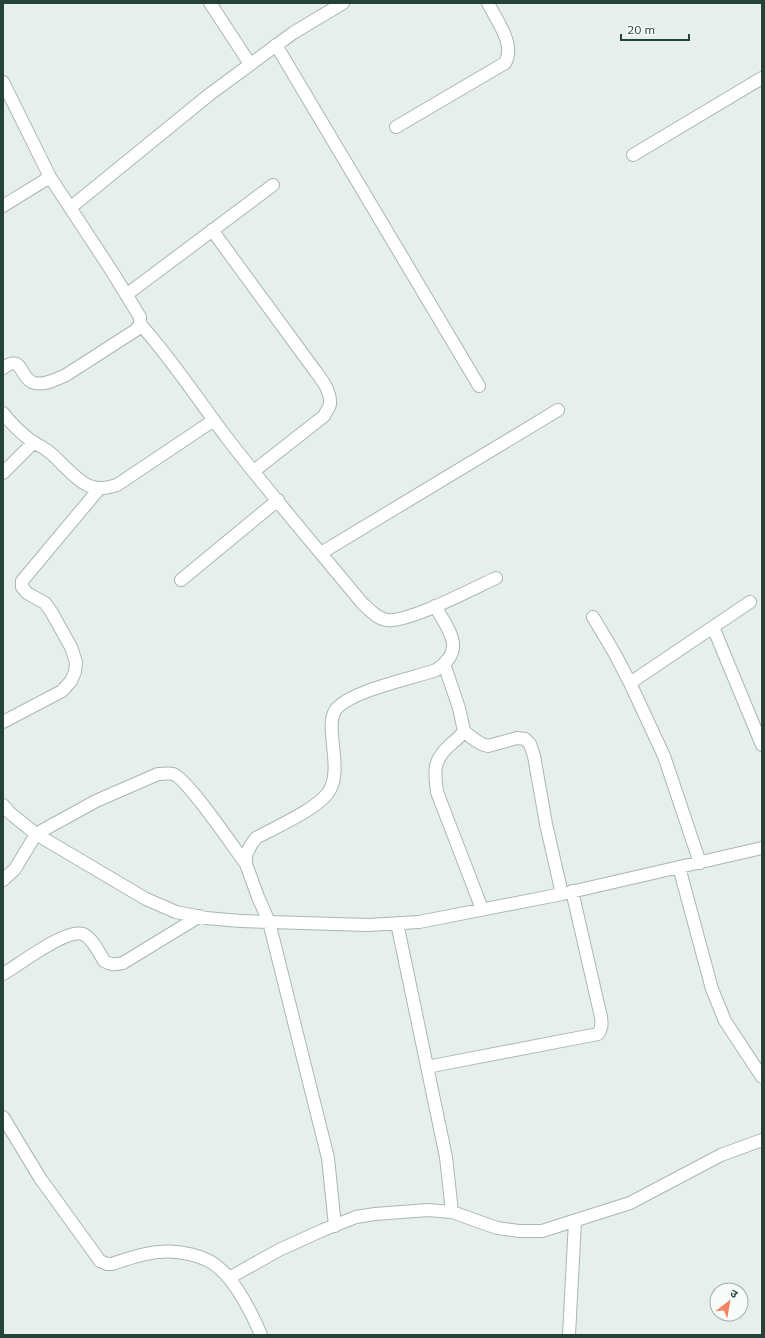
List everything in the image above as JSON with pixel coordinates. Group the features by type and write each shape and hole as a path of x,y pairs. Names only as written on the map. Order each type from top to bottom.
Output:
{"street":[{"path":"210,3 250,64"},
{"path":"70,208 210,94 293,33 343,3"},
{"path":"396,127 505,63 508,57 506,38 488,3"},
{"path":"276,45 479,386"},
{"path":"633,155 762,78"},
{"path":"3,82 50,177 140,317 140,324 136,330 66,375 54,380 37,383 31,382 18,365 14,363 3,368"},
{"path":"3,206 50,177"},
{"path":"126,295 273,185"},
{"path":"212,230 326,385 330,405 324,416 254,471"},
{"path":"140,324 155,340 254,471 362,603 377,616 387,620 401,619 435,606 496,578"},
{"path":"321,553 558,410"},
{"path":"3,413 14,427 47,450 77,479 99,489 117,485 214,420"},
{"path":"3,473 34,442"},
{"path":"3,722 62,691 71,681 75,672 76,662 71,647 60,626 45,603 27,593 22,587 22,581 99,489"},
{"path":"181,580 278,500"},
{"path":"630,683 750,602"},
{"path":"246,864 246,855 256,838 315,806 327,794 333,784 335,765 332,722 336,709 356,696 436,670 452,656 454,647 452,638 435,606"},
{"path":"593,617 630,683 664,756 700,863"},
{"path":"713,627 762,745"},
{"path":"427,1067 598,1034 602,1026 567,893 546,824 534,756 530,744 522,738 511,739 488,746 479,743 464,731 459,708 444,664"},
{"path":"464,731 460,737 444,751 437,762 434,773 437,792 482,909"},
{"path":"3,880 15,869 36,834 96,801 158,774 174,774 189,786 246,864 269,922 328,1158 335,1226"},
{"path":"3,805 10,813 36,834 146,899 176,912 241,921 368,924 419,922 567,893 762,848"},
{"path":"679,867 705,965 715,995 725,1020 762,1077"},
{"path":"3,974 63,937 77,933 88,938 104,960 108,963 112,965 123,963 200,916"},
{"path":"398,923 446,1157 452,1212"},
{"path":"3,1116 7,1134 100,1261 106,1264 112,1264 142,1255 159,1252 182,1252 204,1259 219,1267 229,1278 255,1320 261,1335"},
{"path":"229,1278 279,1250 356,1217 375,1214 428,1210 452,1212 497,1228 519,1231 542,1231 630,1203 721,1156 762,1140"},
{"path":"569,1335 575,1221"}]}
